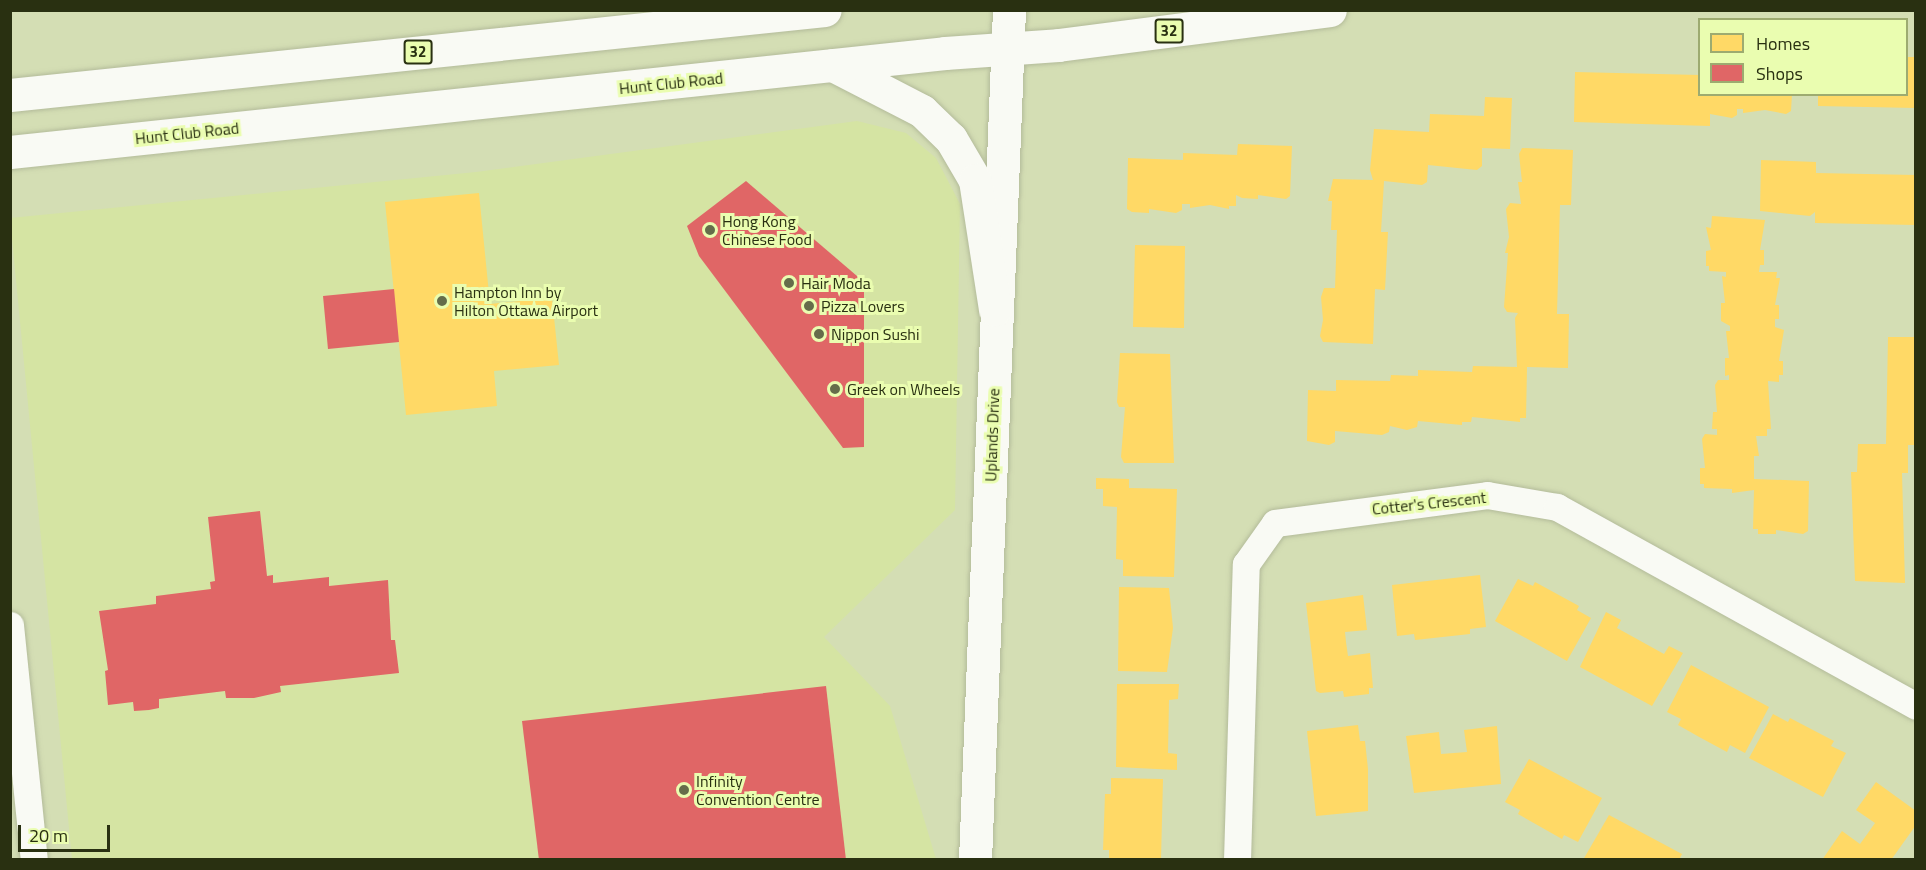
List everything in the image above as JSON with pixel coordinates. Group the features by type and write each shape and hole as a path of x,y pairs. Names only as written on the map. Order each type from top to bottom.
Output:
{"main road":[{"name":"32","path":"10,95 825,10"},
{"name":"Uplands Drive","path":"975,860 977,752 988,596 995,309 1009,10"},
{"name":"Hunt Club Road","path":"10,152 833,65 1007,49 1330,10"},
{"path":"833,65 922,111 951,139 975,180 995,309"}],"street":[{"name":"Cotter's Crescent","path":"1237,860 1245,564 1275,523 1487,495 1557,507 1916,706"},
{"path":"10,625 18,781 34,860"}],"shaded area":[{"path":"857,121 906,133 936,158 960,204 955,510 824,637 890,706 936,859 72,859 10,218 476,172"}],"building: Homes":[{"path":"1908,57 1916,57 1916,108 1818,106 1818,96 1908,96"},
{"path":"1575,72 1698,75 1698,96 1792,96 1791,111 1786,114 1765,110 1743,113 1743,109 1737,109 1737,115 1732,118 1710,114 1710,126 1574,122"},
{"path":"1485,97 1512,98 1510,149 1482,148 1482,166 1477,170 1428,165 1427,182 1422,185 1384,181 1381,232 1388,232 1385,290 1375,289 1373,344 1323,342 1320,336 1323,320 1321,297 1324,288 1335,288 1337,230 1331,230 1332,201 1328,201 1333,179 1373,180 1370,170 1374,129 1429,132 1430,114 1484,116"},
{"path":"1238,144 1292,146 1290,196 1286,199 1258,195 1258,199 1242,198 1236,195 1236,206 1229,206 1229,209 1210,205 1190,208 1190,204 1182,204 1182,210 1176,213 1149,209 1149,213 1132,212 1127,209 1128,158 1183,160 1183,153 1237,155"},
{"path":"1522,148 1573,150 1571,205 1560,205 1557,314 1569,314 1568,368 1527,367 1526,418 1520,418 1520,422 1472,417 1471,422 1462,422 1462,425 1418,421 1417,427 1407,430 1390,426 1389,432 1382,435 1335,431 1335,442 1329,445 1307,441 1308,390 1336,391 1336,380 1390,381 1391,375 1418,376 1418,370 1472,372 1473,366 1517,367 1515,318 1518,313 1507,312 1504,307 1508,253 1505,253 1509,237 1506,209 1510,203 1521,204 1518,182 1522,182 1519,154"},
{"path":"1761,160 1816,162 1816,173 1916,175 1916,225 1815,223 1815,212 1810,216 1760,211"},
{"name":"Hampton Inn by Hilton Ottawa Airport","path":"479,193 490,304 552,298 559,365 494,371 497,406 406,415 385,202"},
{"path":"1712,216 1765,220 1760,250 1764,250 1764,265 1760,265 1759,272 1777,272 1776,278 1780,278 1775,305 1779,305 1779,319 1775,319 1775,327 1784,330 1779,361 1783,361 1783,375 1779,375 1779,382 1768,381 1771,429 1767,429 1767,436 1756,436 1759,456 1754,456 1754,479 1809,481 1808,531 1803,534 1776,530 1776,534 1758,534 1758,529 1753,529 1754,490 1732,493 1732,489 1704,488 1704,484 1700,484 1700,468 1705,468 1702,439 1705,434 1717,435 1717,429 1712,429 1713,412 1717,412 1715,385 1718,380 1729,380 1729,375 1725,376 1725,358 1729,358 1726,331 1730,331 1730,326 1721,321 1721,303 1725,303 1722,276 1726,277 1726,272 1709,271 1709,266 1706,266 1706,251 1711,250 1706,227 1711,228"},
{"path":"1135,245 1185,246 1184,328 1133,327"},
{"path":"1888,337 1916,337 1916,445 1908,445 1908,473 1902,473 1905,583 1855,581 1851,472 1857,472 1858,444 1886,444"},
{"path":"1120,353 1170,354 1174,463 1124,463 1121,457 1125,407 1119,407 1117,402"},
{"path":"1096,478 1129,479 1129,488 1177,489 1174,577 1123,576 1123,560 1116,559 1117,507 1103,506 1103,489 1096,489"},
{"path":"1480,575 1486,627 1470,629 1470,634 1415,640 1414,634 1397,636 1392,585"},
{"path":"1518,579 1533,586 1535,582 1579,606 1577,610 1591,618 1567,661 1495,621"},
{"path":"1119,587 1169,588 1173,628 1167,672 1118,671"},
{"path":"1363,595 1367,630 1345,632 1346,642 1348,656 1370,653 1373,688 1369,688 1369,694 1344,697 1343,691 1320,693 1316,691 1306,603"},
{"path":"1606,612 1621,620 1617,628 1664,654 1669,646 1683,653 1652,706 1580,667"},
{"path":"1691,665 1769,707 1745,753 1730,745 1727,752 1678,725 1681,719 1667,712"},
{"path":"1117,684 1179,684 1178,699 1169,700 1168,753 1177,754 1177,770 1116,767"},
{"path":"1773,714 1788,722 1790,718 1834,741 1831,746 1846,753 1823,797 1749,758"},
{"path":"1358,725 1360,741 1365,741 1368,811 1316,816 1307,731"},
{"path":"1497,726 1501,784 1414,793 1406,736 1439,732 1441,754 1467,752 1464,730"},
{"path":"1529,759 1602,798 1578,842 1564,835 1562,839 1518,814 1520,810 1505,802"},
{"path":"1111,778 1163,779 1161,860 1109,860 1109,850 1103,850 1105,794 1111,794"},
{"path":"1876,782 1916,811 1916,825 1891,860 1822,860 1842,831 1860,844 1875,823 1856,810"},
{"path":"1609,815 1682,854 1679,860 1583,860"}],"building: Shops":[{"path":"746,181 864,282 864,447 843,448 699,256 687,226"},
{"path":"394,289 399,342 328,349 323,296"},
{"path":"260,511 267,576 273,575 273,583 329,577 329,586 388,580 391,640 395,640 399,673 280,686 281,692 254,698 226,698 225,691 159,699 159,708 149,710 134,711 133,702 108,705 105,671 108,670 99,611 156,604 156,596 211,589 210,582 215,581 208,517"},
{"name":"Infinity Convention Centre","path":"826,686 846,860 539,860 522,721"}],"place":[{"name":"Hong Kong Chinese Food","path":"710,230"},
{"name":"Hair Moda","path":"789,283"},
{"name":"Hampton Inn by Hilton Ottawa Airport","path":"442,301"},
{"name":"Pizza Lovers","path":"809,306"},
{"name":"Nippon Sushi","path":"819,334"},
{"name":"Greek on Wheels","path":"835,389"},
{"name":"Infinity Convention Centre","path":"684,790"}]}
